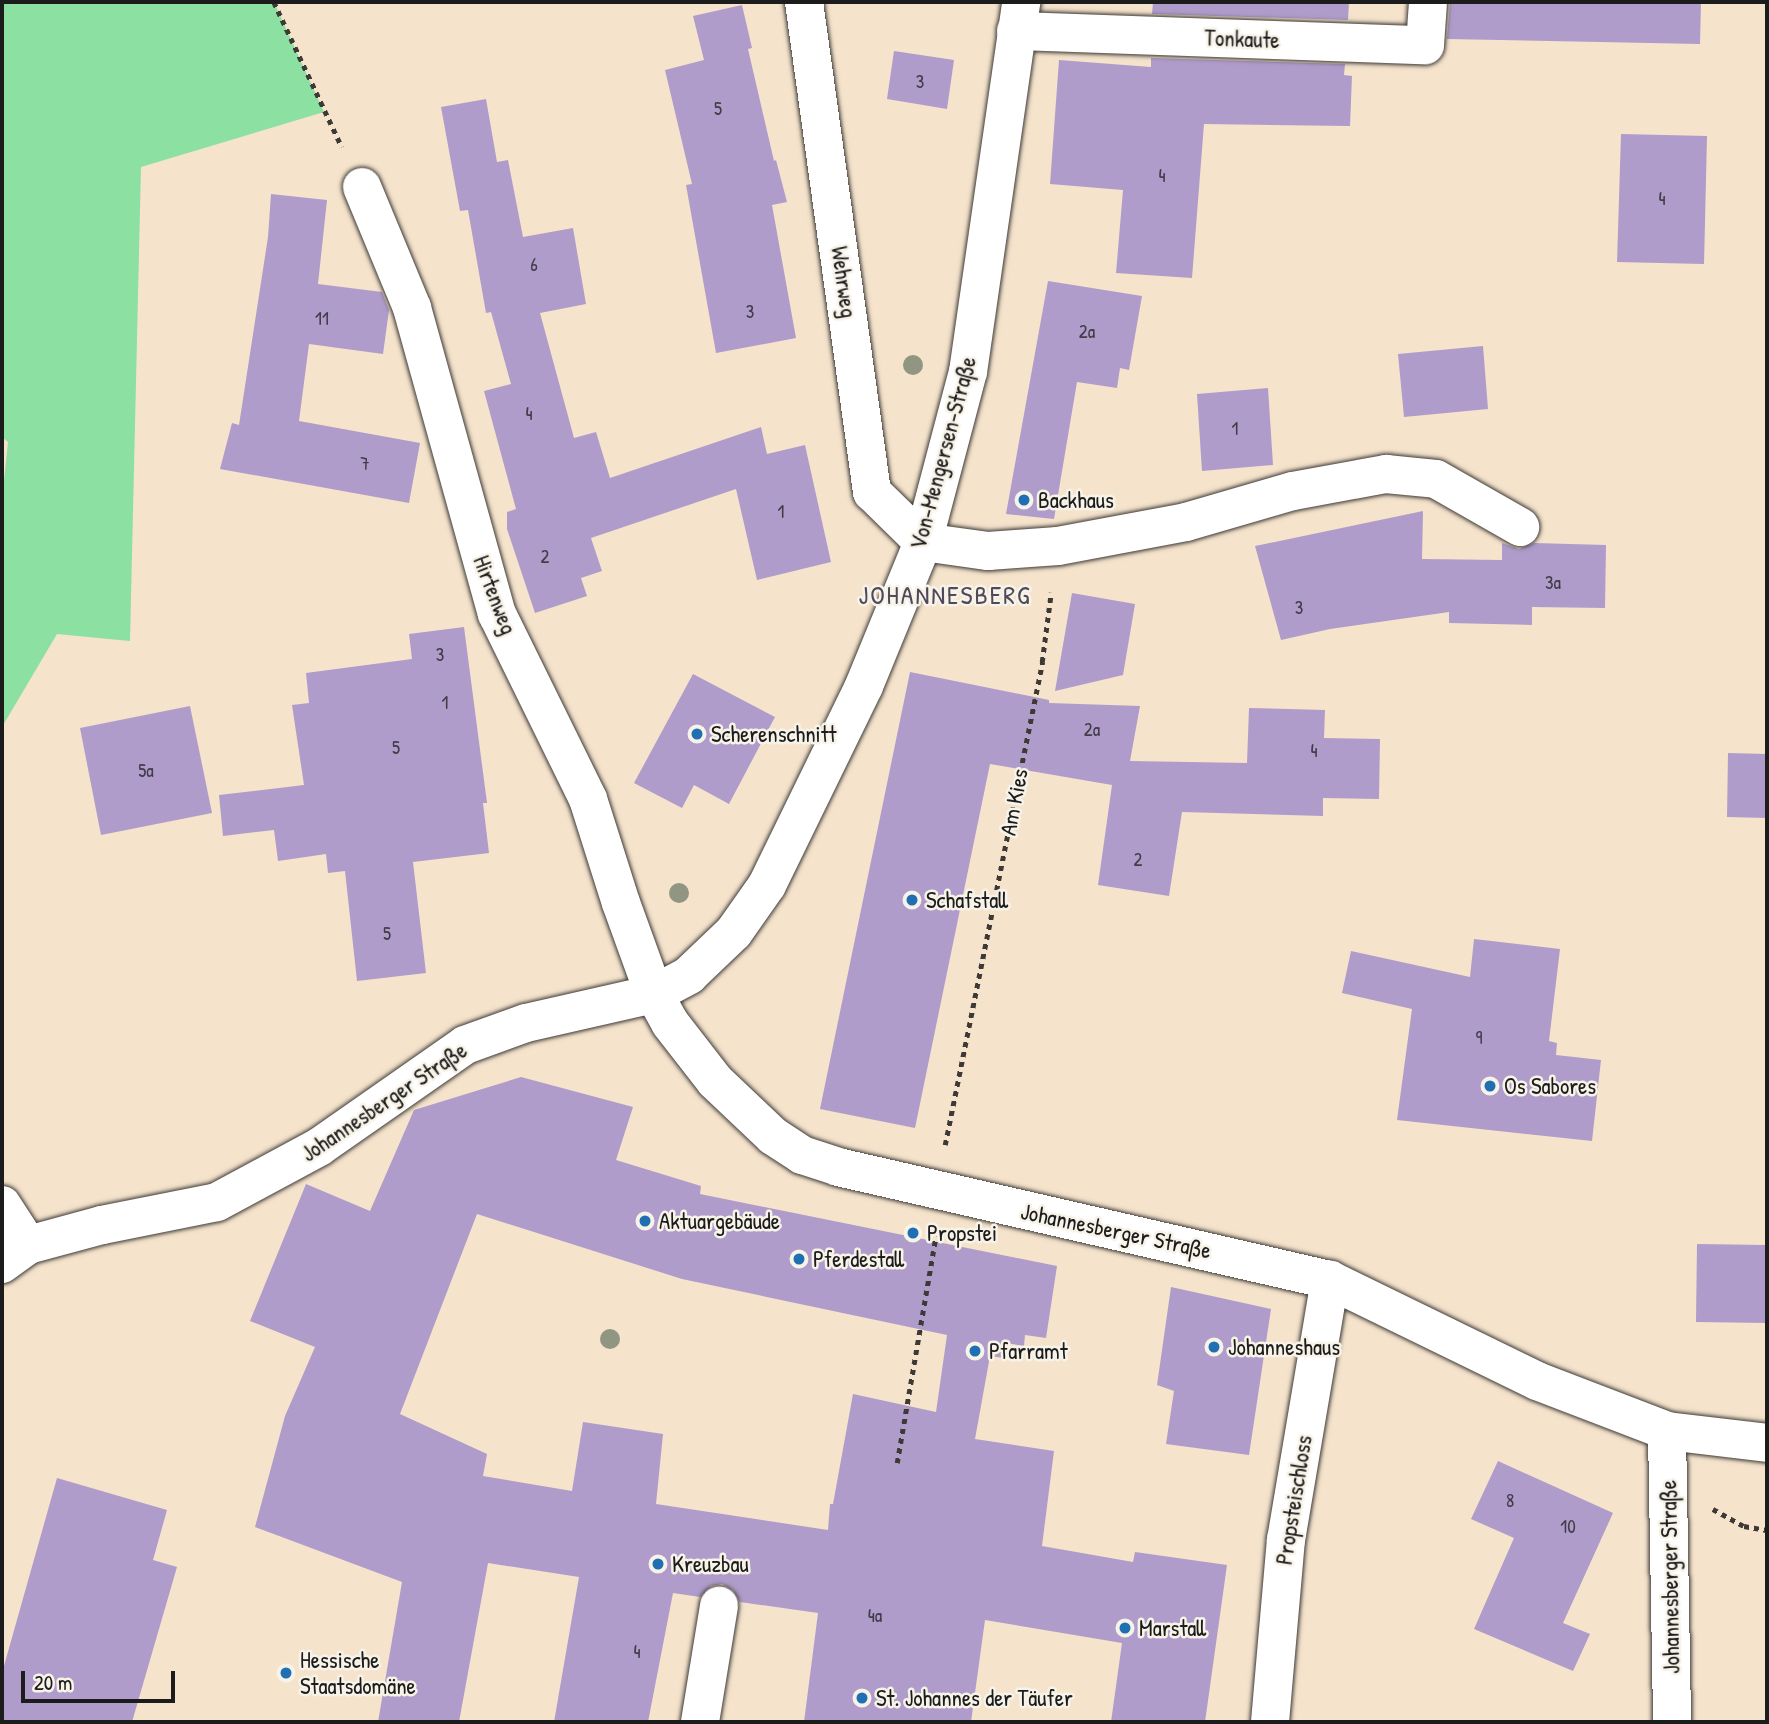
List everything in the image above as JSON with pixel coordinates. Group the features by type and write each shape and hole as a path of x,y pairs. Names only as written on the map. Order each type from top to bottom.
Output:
{"street":[{"name":"Wehrweg","path":"804,2 872,492 923,542"},
{"name":"Tonkaute","path":"1018,17 1425,46 1428,2"},
{"name":"Von-Mengersen-Straße","path":"654,994 689,975 734,932 766,885 864,686 923,542 968,372 1018,17"},
{"name":"Hirtenweg","path":"362,187 412,308 497,614 588,799 654,994"},
{"path":"923,542 988,551 1058,546 1186,522 1293,491 1386,474 1436,479 1520,527"},
{"name":"Johannesberger Straße","path":"15,1254 217,1202 319,1147 466,1045 526,1023 654,994 670,1023 715,1081 773,1136 802,1155 936,1190 1330,1280 1536,1381 1667,1431 1767,1443"},
{"path":"2,1205 15,1254"},
{"name":"Propsteischloss","path":"1270,1722 1286,1540 1330,1280"},
{"name":"Johannesberger Straße","path":"1667,1431 1672,1722"},
{"path":"700,1722 719,1606"}],"path":[{"path":"274,2 362,187"},
{"name":"Am Kies","path":"936,1190 1042,662 1058,546"},
{"path":"897,1463 933,1251"}],"green space":[{"path":"2,2 274,2 324,112 141,167 130,641 57,634 2,727 2,480 4,481 8,442 2,437"}],"building":[{"path":"1153,2 1349,2 1348,20 1152,14"},
{"path":"1450,2 1701,2 1700,44 1447,39"},
{"path":"742,5 752,48 748,49 774,161 776,160 787,202 772,205 796,338 716,353 686,185 692,184 665,70 704,60 693,16"},
{"path":"894,51 954,60 947,109 887,99"},
{"path":"1151,58 1345,64 1344,75 1352,76 1350,126 1204,124 1192,278 1116,273 1123,190 1050,184 1059,60 1151,67"},
{"path":"486,99 497,162 508,160 523,237 573,228 586,304 540,313 574,438 596,432 610,478 761,427 767,454 805,445 831,562 757,580 736,489 591,538 602,571 581,578 587,596 535,613 507,529 507,512 516,509 484,391 511,384 491,312 486,313 468,210 460,211 441,107"},
{"path":"1621,134 1707,136 1704,264 1617,262"},
{"path":"271,194 327,200 318,284 382,292 389,310 383,354 309,344 299,421 420,443 409,503 220,469 232,423 239,425 268,237"},
{"path":"1048,281 1142,296 1129,370 1120,368 1117,388 1077,382 1054,519 1006,514"},
{"path":"1483,346 1488,409 1404,417 1398,354"},
{"path":"1268,388 1273,465 1202,471 1197,394"},
{"path":"1423,511 1422,559 1502,560 1502,543 1519,549 1534,543 1606,545 1605,608 1532,607 1532,625 1449,623 1449,612 1330,629 1281,640 1255,546"},
{"path":"1072,593 1135,604 1123,675 1055,691"},
{"path":"464,627 487,803 483,803 489,853 413,862 426,973 357,981 345,871 328,873 326,854 278,861 274,830 223,836 219,795 304,785 292,705 309,703 306,673 412,659 409,634"},
{"path":"910,672 1049,700 1049,703 1140,706 1130,761 1247,763 1249,708 1325,710 1324,738 1380,739 1379,799 1323,798 1323,816 1182,812 1169,896 1098,885 1112,785 990,764 915,1128 820,1109"},
{"path":"693,674 775,717 729,804 694,785 682,808 634,783"},
{"path":"190,706 212,813 101,835 80,728"},
{"path":"1728,753 1767,754 1767,818 1727,817"},
{"path":"1474,939 1560,949 1549,1041 1557,1043 1556,1055 1601,1060 1592,1141 1397,1120 1412,1009 1342,993 1351,951 1470,977"},
{"path":"521,1077 633,1107 616,1160 701,1186 700,1194 1057,1266 1046,1338 1025,1335 1024,1346 1006,1343 1004,1358 990,1356 975,1439 1054,1451 1042,1546 1133,1562 1135,1552 1227,1565 1205,1722 1111,1722 1122,1643 985,1620 971,1722 804,1722 818,1613 740,1602 733,1590 722,1584 711,1586 700,1597 673,1593 648,1722 554,1722 579,1577 488,1563 459,1722 378,1722 402,1582 255,1527 285,1416 315,1347 250,1321 306,1184 370,1211 414,1110","holes":["477,1214 682,1279 947,1335 936,1412 853,1394 833,1504 830,1504 828,1530 656,1504 663,1434 583,1422 572,1491 483,1476 487,1454 400,1414"]},
{"path":"1697,1244 1767,1245 1767,1323 1696,1322"},
{"name":"Johanneshaus","path":"1171,1287 1271,1309 1249,1455 1166,1444 1174,1391 1157,1385"},
{"path":"1498,1461 1613,1513 1563,1623 1590,1634 1573,1671 1474,1629 1514,1538 1471,1519"},
{"path":"57,1478 167,1510 153,1560 177,1567 132,1722 2,1722 2,1673"}],"place":[{"name":"Backhaus","path":"1024,500"},
{"name":"Scherenschnitt","path":"697,734"},
{"name":"Schafstall","path":"912,900"},
{"name":"Os Sabores","path":"1490,1086"},
{"name":"Aktuargebäude","path":"645,1221"},
{"name":"Propstei","path":"913,1233"},
{"name":"Pferdestall","path":"799,1259"},
{"name":"Johanneshaus","path":"1214,1347"},
{"name":"Pfarramt","path":"975,1351"},
{"name":"Kreuzbau","path":"658,1564"},
{"name":"Marstall","path":"1125,1628"},
{"name":"Hessische Staatsdomäne","path":"286,1673"},
{"name":"St. Johannes der Täufer","path":"862,1698"}],"district":[{"name":"JOHANNESBERG","path":"945,595"}]}
